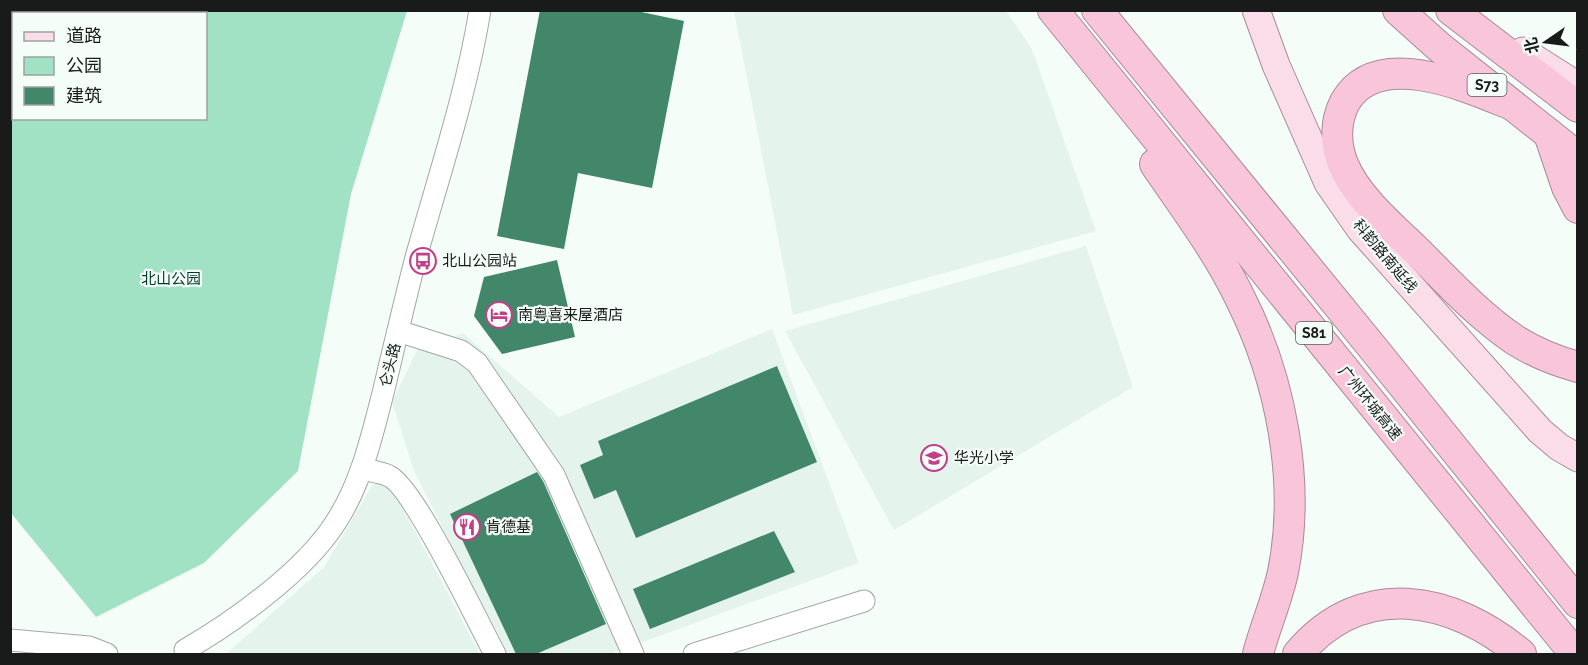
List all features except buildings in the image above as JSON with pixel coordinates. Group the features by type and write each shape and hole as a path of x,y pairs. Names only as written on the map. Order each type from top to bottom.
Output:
{"highway":[{"path":"1051,10 1227,273 1241,299 1263,353 1280,414 1285,446 1289,507 1288,540 1283,573 1258,654"},
{"name":"广州环城高速","path":"1051,10 1575,654"},
{"name":"S81","path":"1097,10 1578,603"},
{"name":"S73","path":"1398,10 1438,46 1578,157"},
{"name":"S73","path":"1451,10 1578,107"},
{"path":"1512,105 1440,80 1412,74 1395,73 1378,76 1362,83 1350,95 1341,110 1337,125 1338,144 1343,164 1365,197 1384,219 1471,304 1516,340 1539,353 1578,367"},
{"path":"1182,116 1578,571"},
{"path":"1549,134 1578,208"},
{"path":"1298,654 1341,618 1364,608 1389,603 1417,603 1441,608 1489,630 1521,654"}],"main road":[{"name":"科韵路南延线","path":"1256,10 1276,65 1328,183 1360,229 1540,431 1559,447 1578,458"},
{"path":"1451,10 1544,63 1578,86"}],"street":[{"name":"仑头路","path":"183,652 212,619 292,558 314,536 344,489 402,266 444,119 467,10"},
{"name":"仑头路","path":"183,652 211,635 261,598 312,554 334,526 348,501 372,439 416,260 456,122 480,10"},
{"path":"398,331 461,351 477,363 554,475 633,654"},
{"path":"362,469 390,476 402,487 426,524 495,654"},
{"path":"694,654 864,600"},
{"path":"10,640 89,647 107,654"}],"shaded area":[{"path":"734,11 1006,11 1032,49 1096,231 793,315"},
{"name":"华光小学","path":"1086,246 1133,387 894,530 785,331"},
{"path":"772,329 859,563 610,654 507,654 414,471 392,402 417,350 463,333 559,417"},
{"path":"376,479 395,493 480,654 226,654 324,567"}],"green space":[{"name":"北山公园","path":"10,11 407,11 351,194 298,471 204,563 96,617 11,513"}],"place":[{"name":"北山公园站","path":"423,261"},
{"name":"南粤喜来屋酒店","path":"499,315"},
{"name":"华光小学","path":"934,458"},
{"name":"肯德基","path":"467,527"}]}
